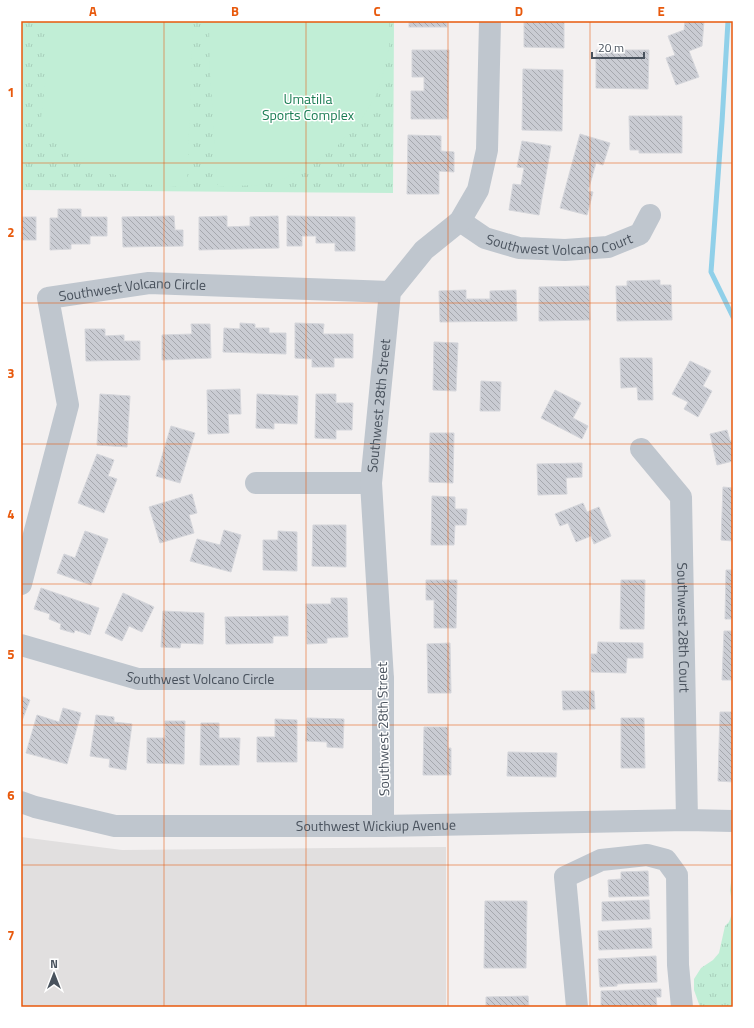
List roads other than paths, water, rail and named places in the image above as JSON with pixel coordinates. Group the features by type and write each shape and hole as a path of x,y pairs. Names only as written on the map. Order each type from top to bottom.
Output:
{"street":[{"path":"390,292 424,250 460,221 478,190 487,150 490,21"},
{"name":"Southwest Volcano Court","path":"460,221 485,238 520,248 565,250 608,247 640,234 650,215"},
{"name":"Southwest Volcano Circle","path":"21,584 68,405 48,298 149,283 390,292"},
{"name":"Southwest 28th Street","path":"383,826 384,679 371,482 390,292"},
{"name":"Southwest 28th Court","path":"641,450 681,497 687,820"},
{"path":"256,482 371,482"},
{"name":"Southwest Volcano Circle","path":"21,645 138,679 384,679"},
{"name":"Southwest Wickiup Avenue","path":"21,802 35,807 115,826 383,826 687,820 733,821"},
{"path":"577,1007 565,877 601,860 647,856 666,860 677,875 678,965 682,1007"}],"waterway":[{"path":"728,21 711,272 733,317"}],"park label":[{"name":"Umatilla Sports Complex","path":"308,108"}]}
